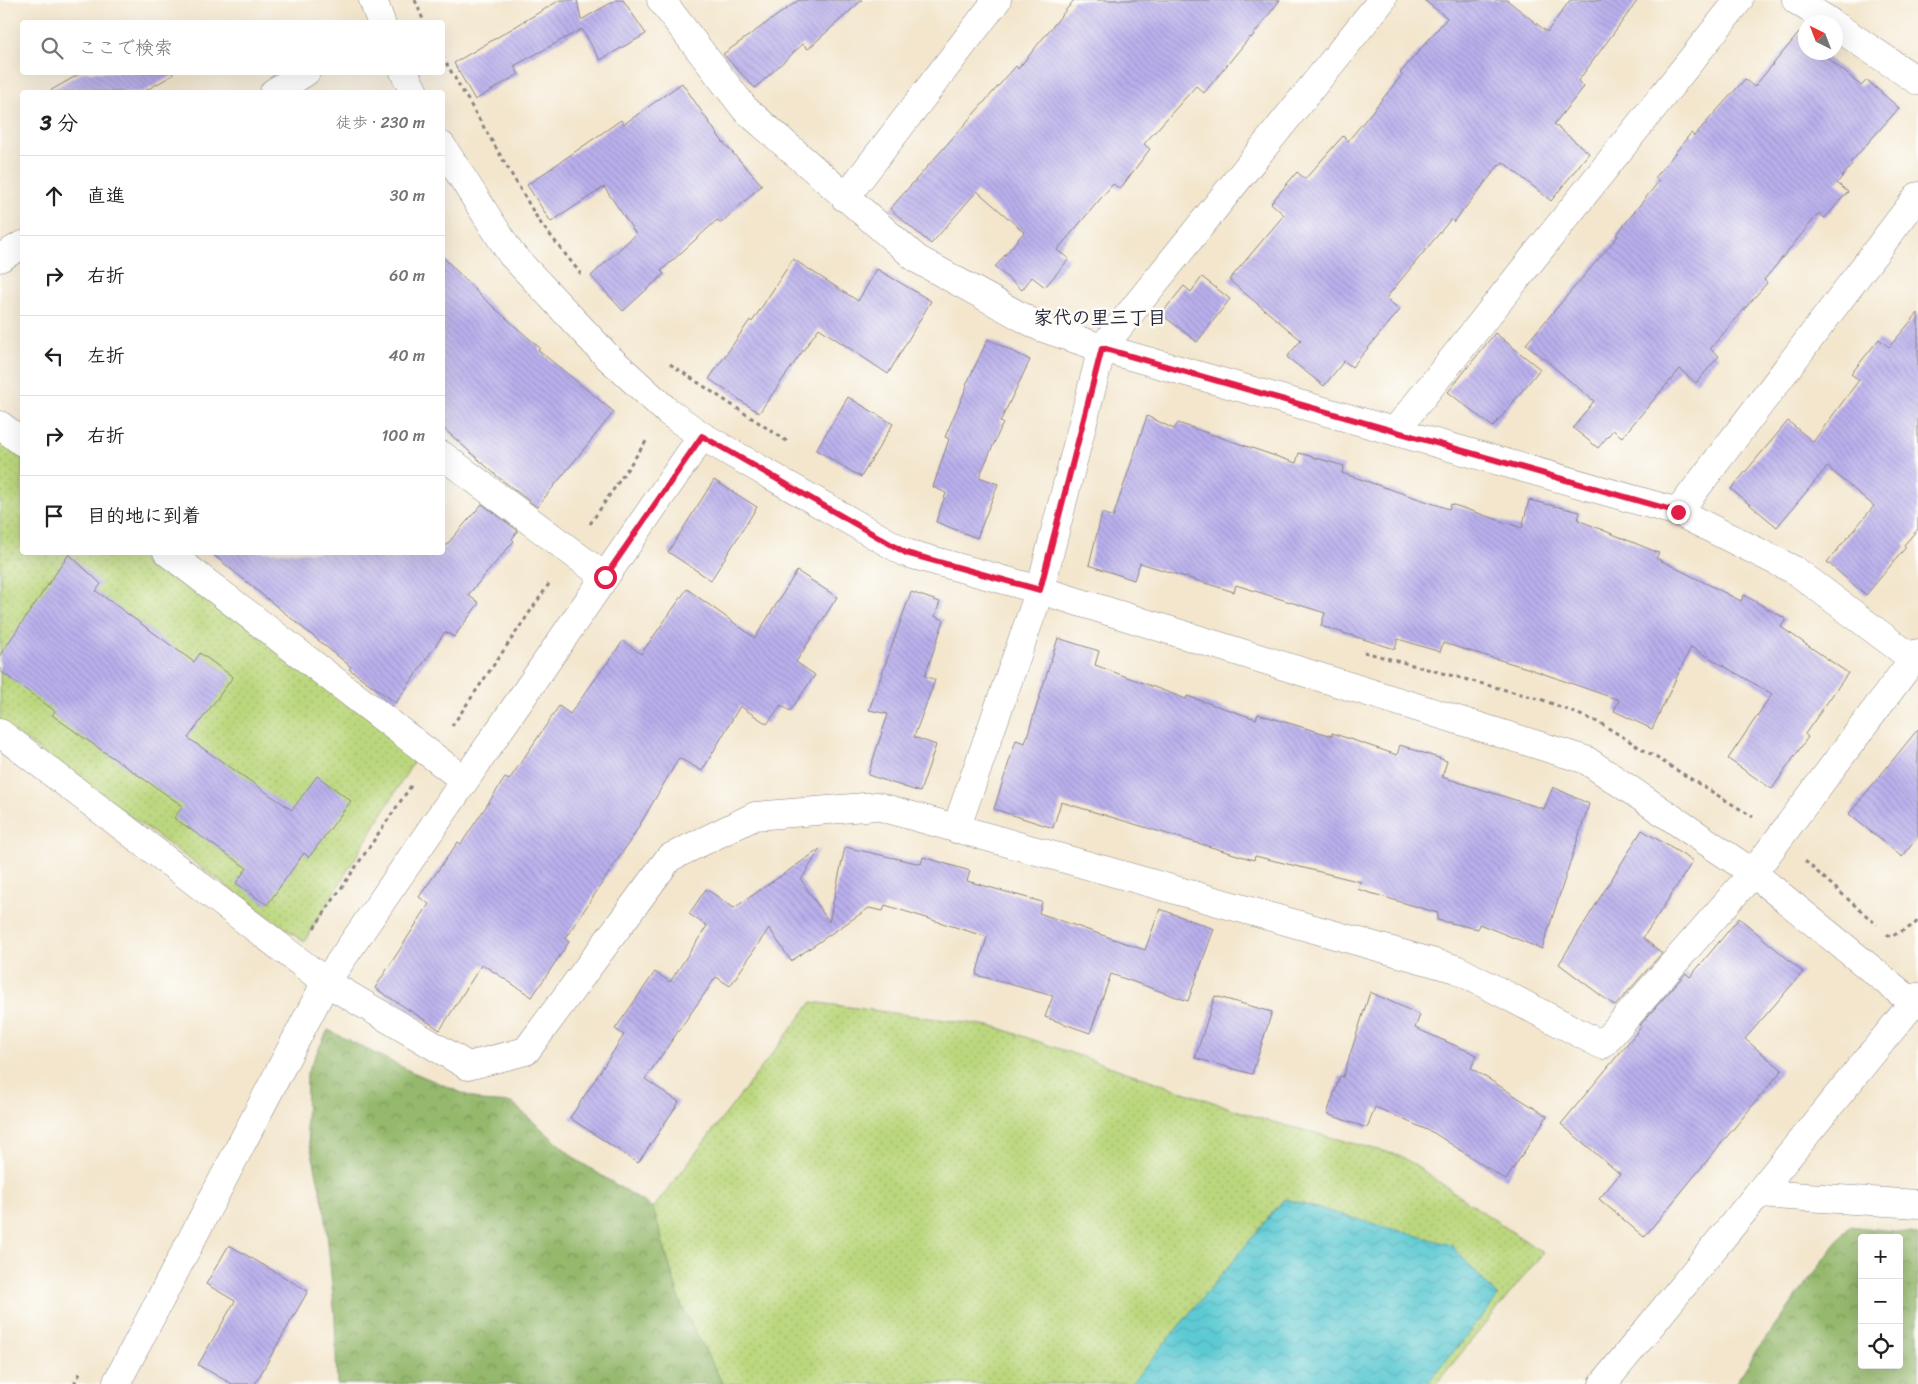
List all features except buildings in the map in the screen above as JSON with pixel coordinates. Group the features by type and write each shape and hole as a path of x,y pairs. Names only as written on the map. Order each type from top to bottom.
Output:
{"street":[{"path":"373,0 380,20"},
{"path":"0,733 326,982 468,1066 526,1051 670,858 755,816 877,806 1456,969 1602,1045 1753,873 1915,656 1796,571 1678,512 1102,348 1040,327 917,259 845,198 745,109 662,0"},
{"path":"845,198 997,0"},
{"path":"956,829 1040,590 1102,348 1382,0"},
{"path":"1395,431 1738,0"},
{"path":"1796,0 1819,15"},
{"path":"1843,31 1918,80"},
{"path":"277,90 301,75"},
{"path":"406,75 413,90"},
{"path":"445,151 511,254 607,356 668,411 702,436 906,553 1040,590 1586,760 1753,873 1915,1000 1603,1384"},
{"path":"1678,512 1918,196"},
{"path":"0,258 20,246"},
{"path":"0,425 20,440"},
{"path":"116,1384 326,982 702,436"},
{"path":"445,457 605,577"},
{"path":"171,555 464,780"},
{"path":"1758,1194 1918,1204"}],"path":[{"path":"415,0 423,20"},
{"path":"445,61 539,221 582,275"},
{"path":"667,361 796,448"}],"green space":[{"path":"0,427 20,442 20,555 168,555 422,748 304,942 0,722"},
{"path":"812,1002 996,1027 1262,1119 1401,1156 1543,1253 1436,1384 720,1384 641,1224"},
{"path":"328,1030 410,1071 481,1101 512,1103 577,1160 653,1208 681,1305 723,1384 337,1384 335,1317 325,1211 306,1126 307,1073"},
{"path":"1849,1226 1918,1234 1918,1384 1735,1384 1756,1352"}],"water":[{"path":"1284,1199 1451,1245 1498,1297 1427,1384 1131,1384"}],"district":[{"name":"家代の里三丁目","path":"1100,317"}],"route":[{"path":"605,577 702,436 906,553 1040,590 1102,348 1678,512"}]}
